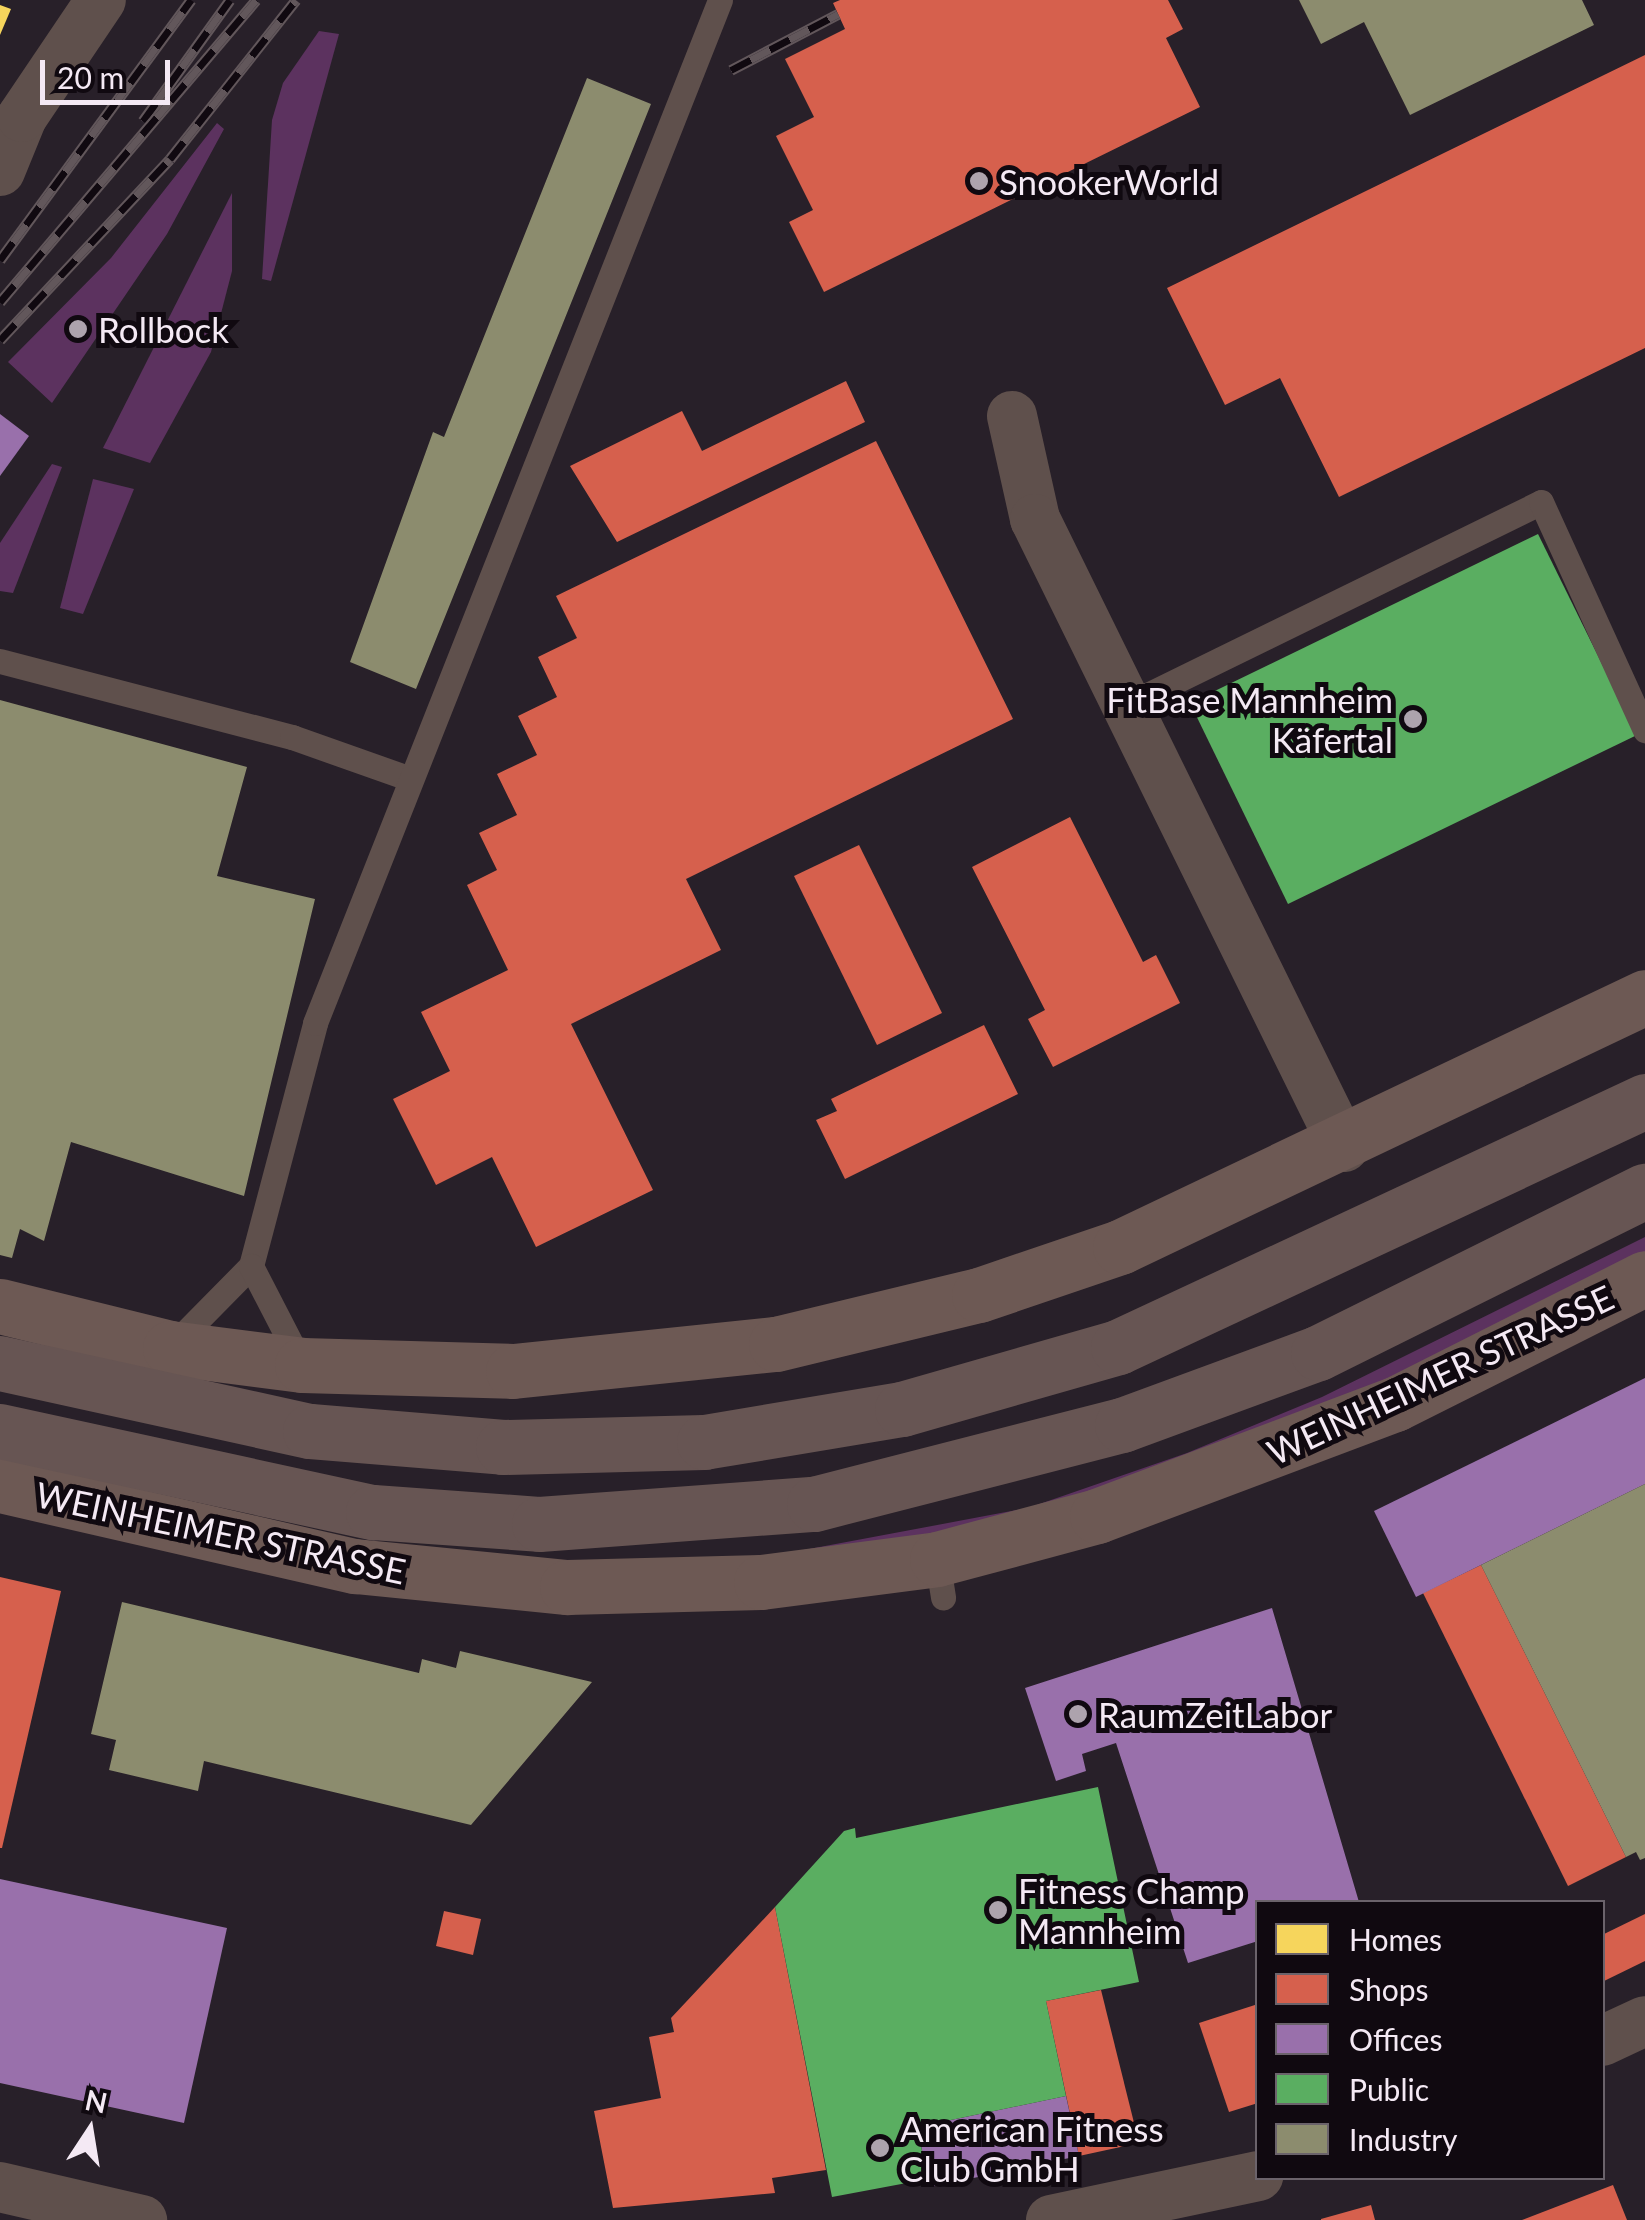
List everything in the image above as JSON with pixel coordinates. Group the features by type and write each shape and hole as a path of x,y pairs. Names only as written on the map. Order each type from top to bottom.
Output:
{"highway":[{"path":"0,1363 310,1431 503,1448 704,1442 902,1409 1118,1347 1645,1101"},
{"path":"0,1432 373,1512 539,1524 814,1504 1122,1425 1318,1353 1645,1192"}],"street":[{"path":"0,172 22,117 101,0"},
{"path":"1012,416 1035,518 1344,1147"},
{"path":"0,1306 170,1348 302,1365 514,1371 776,1344 978,1295 1120,1247 1344,1147 1645,997"},
{"name":"WEINHEIMER STRASSE","path":"0,1486 355,1566 567,1587 940,1578 1266,1458 1645,1278"},
{"path":"1605,2040 1645,2020"},
{"path":"1050,2220 1255,2177"},
{"path":"0,2187 142,2220"}],"lane":[{"path":"170,1348 251,1266 315,1023 408,778 720,0"},
{"path":"1125,706 1541,502 1645,730"},
{"path":"0,661 292,738 408,778"},
{"path":"251,1266 302,1365"}],"shaded area":[{"path":"319,31 339,34 271,281 262,279 272,120 283,83"},
{"path":"217,123 224,129 167,234 52,403 8,362 111,258"},
{"path":"232,193 232,271 211,352 150,463 103,448"},
{"path":"52,464 62,467 13,593 0,591 0,543"},
{"path":"93,479 134,489 83,614 60,608"},
{"path":"1645,1237 1645,1255 1271,1437 1012,1522 823,1559 624,1571 460,1564 339,1549 0,1468 387,1549 553,1563 777,1555 1028,1508 1187,1453 1322,1397"}],"building: Homes":[{"path":"0,5 11,9 0,35"}],"building: Shops":[{"path":"1168,0 1183,29 1166,38 1200,107 824,292 789,222 813,210 776,136 814,117 785,59 845,29 833,3"},
{"path":"1645,55 1645,348 1339,497 1280,378 1225,405 1167,288"},
{"path":"846,381 865,422 617,542 570,466 682,411 702,451"},
{"path":"876,441 1013,719 686,879 721,950 571,1024 653,1190 536,1247 492,1157 436,1185 393,1099 450,1071 421,1012 508,970 467,885 497,870 479,833 517,815 497,774 537,755 518,716 557,697 538,657 577,638 556,596"},
{"path":"1070,817 1143,962 1156,955 1180,1003 1053,1067 1028,1019 1045,1010 972,867"},
{"path":"859,845 942,1013 877,1045 794,876"},
{"path":"984,1025 1018,1094 845,1179 816,1120 837,1111 831,1099"},
{"path":"1481,1565 1626,1857 1568,1886 1423,1593"},
{"path":"0,1577 61,1591 2,1848 0,1848"},
{"path":"775,1907 826,2170 772,2178 775,2193 613,2208 594,2111 661,2098 649,2037 674,2032 671,2018"},
{"path":"444,1911 481,1919 473,1955 436,1946"},
{"path":"1645,1914 1645,1961 1605,1981 1605,1934"},
{"path":"1101,1990 1139,2143 1079,2156 1046,2001"},
{"path":"1255,2005 1255,2104 1229,2112 1199,2023"},
{"path":"1613,2185 1627,2220 1522,2220"},
{"path":"1371,2205 1375,2220 1321,2220 1321,2219"}],"building: Offices":[{"path":"0,414 29,436 0,476"},
{"path":"1645,1378 1645,1484 1416,1597 1374,1511"},
{"path":"1272,1608 1358,1900 1255,1900 1255,1942 1188,1963 1116,1743 1082,1754 1086,1771 1056,1781 1025,1688"},
{"path":"0,1879 227,1928 184,2123 0,2083"},
{"path":"1066,2096 1079,2156 930,2187 917,2127"}],"building: Public":[{"name":"FitBase Mannheim Käfertal","path":"1538,534 1637,735 1288,904 1190,703"},
{"name":"Fitness Champ Mannheim","path":"1098,1787 1139,1982 1046,2001 1066,2096 917,2127 928,2179 832,2197 775,1907 844,1831 855,1828 856,1838"}],"building: Industry":[{"path":"1299,0 1582,0 1594,25 1410,115 1364,22 1321,44"},
{"path":"587,78 651,104 416,689 350,662 433,432 444,437"},
{"path":"0,700 247,767 217,876 315,899 244,1196 71,1142 44,1241 20,1229 12,1258 0,1255"},
{"path":"1645,1484 1645,1858 1640,1860 1636,1852 1626,1857 1481,1565"},
{"path":"122,1602 419,1673 422,1659 456,1668 460,1651 592,1682 471,1825 204,1761 198,1791 109,1770 116,1740 91,1734"}],"railway":[{"path":"0,260 191,0"},
{"path":"143,121 230,0"},
{"path":"0,302 256,0"},
{"path":"0,340 170,159 296,0"},
{"path":"731,70 838,14"}],"place":[{"name":"SnookerWorld","path":"979,181"},
{"name":"Rollbock","path":"78,329"},
{"name":"FitBase Mannheim Käfertal","path":"1413,719"},
{"name":"RaumZeitLabor","path":"1078,1714"},
{"name":"Fitness Champ Mannheim","path":"998,1910"},
{"name":"American Fitness Club GmbH","path":"880,2148"}]}
